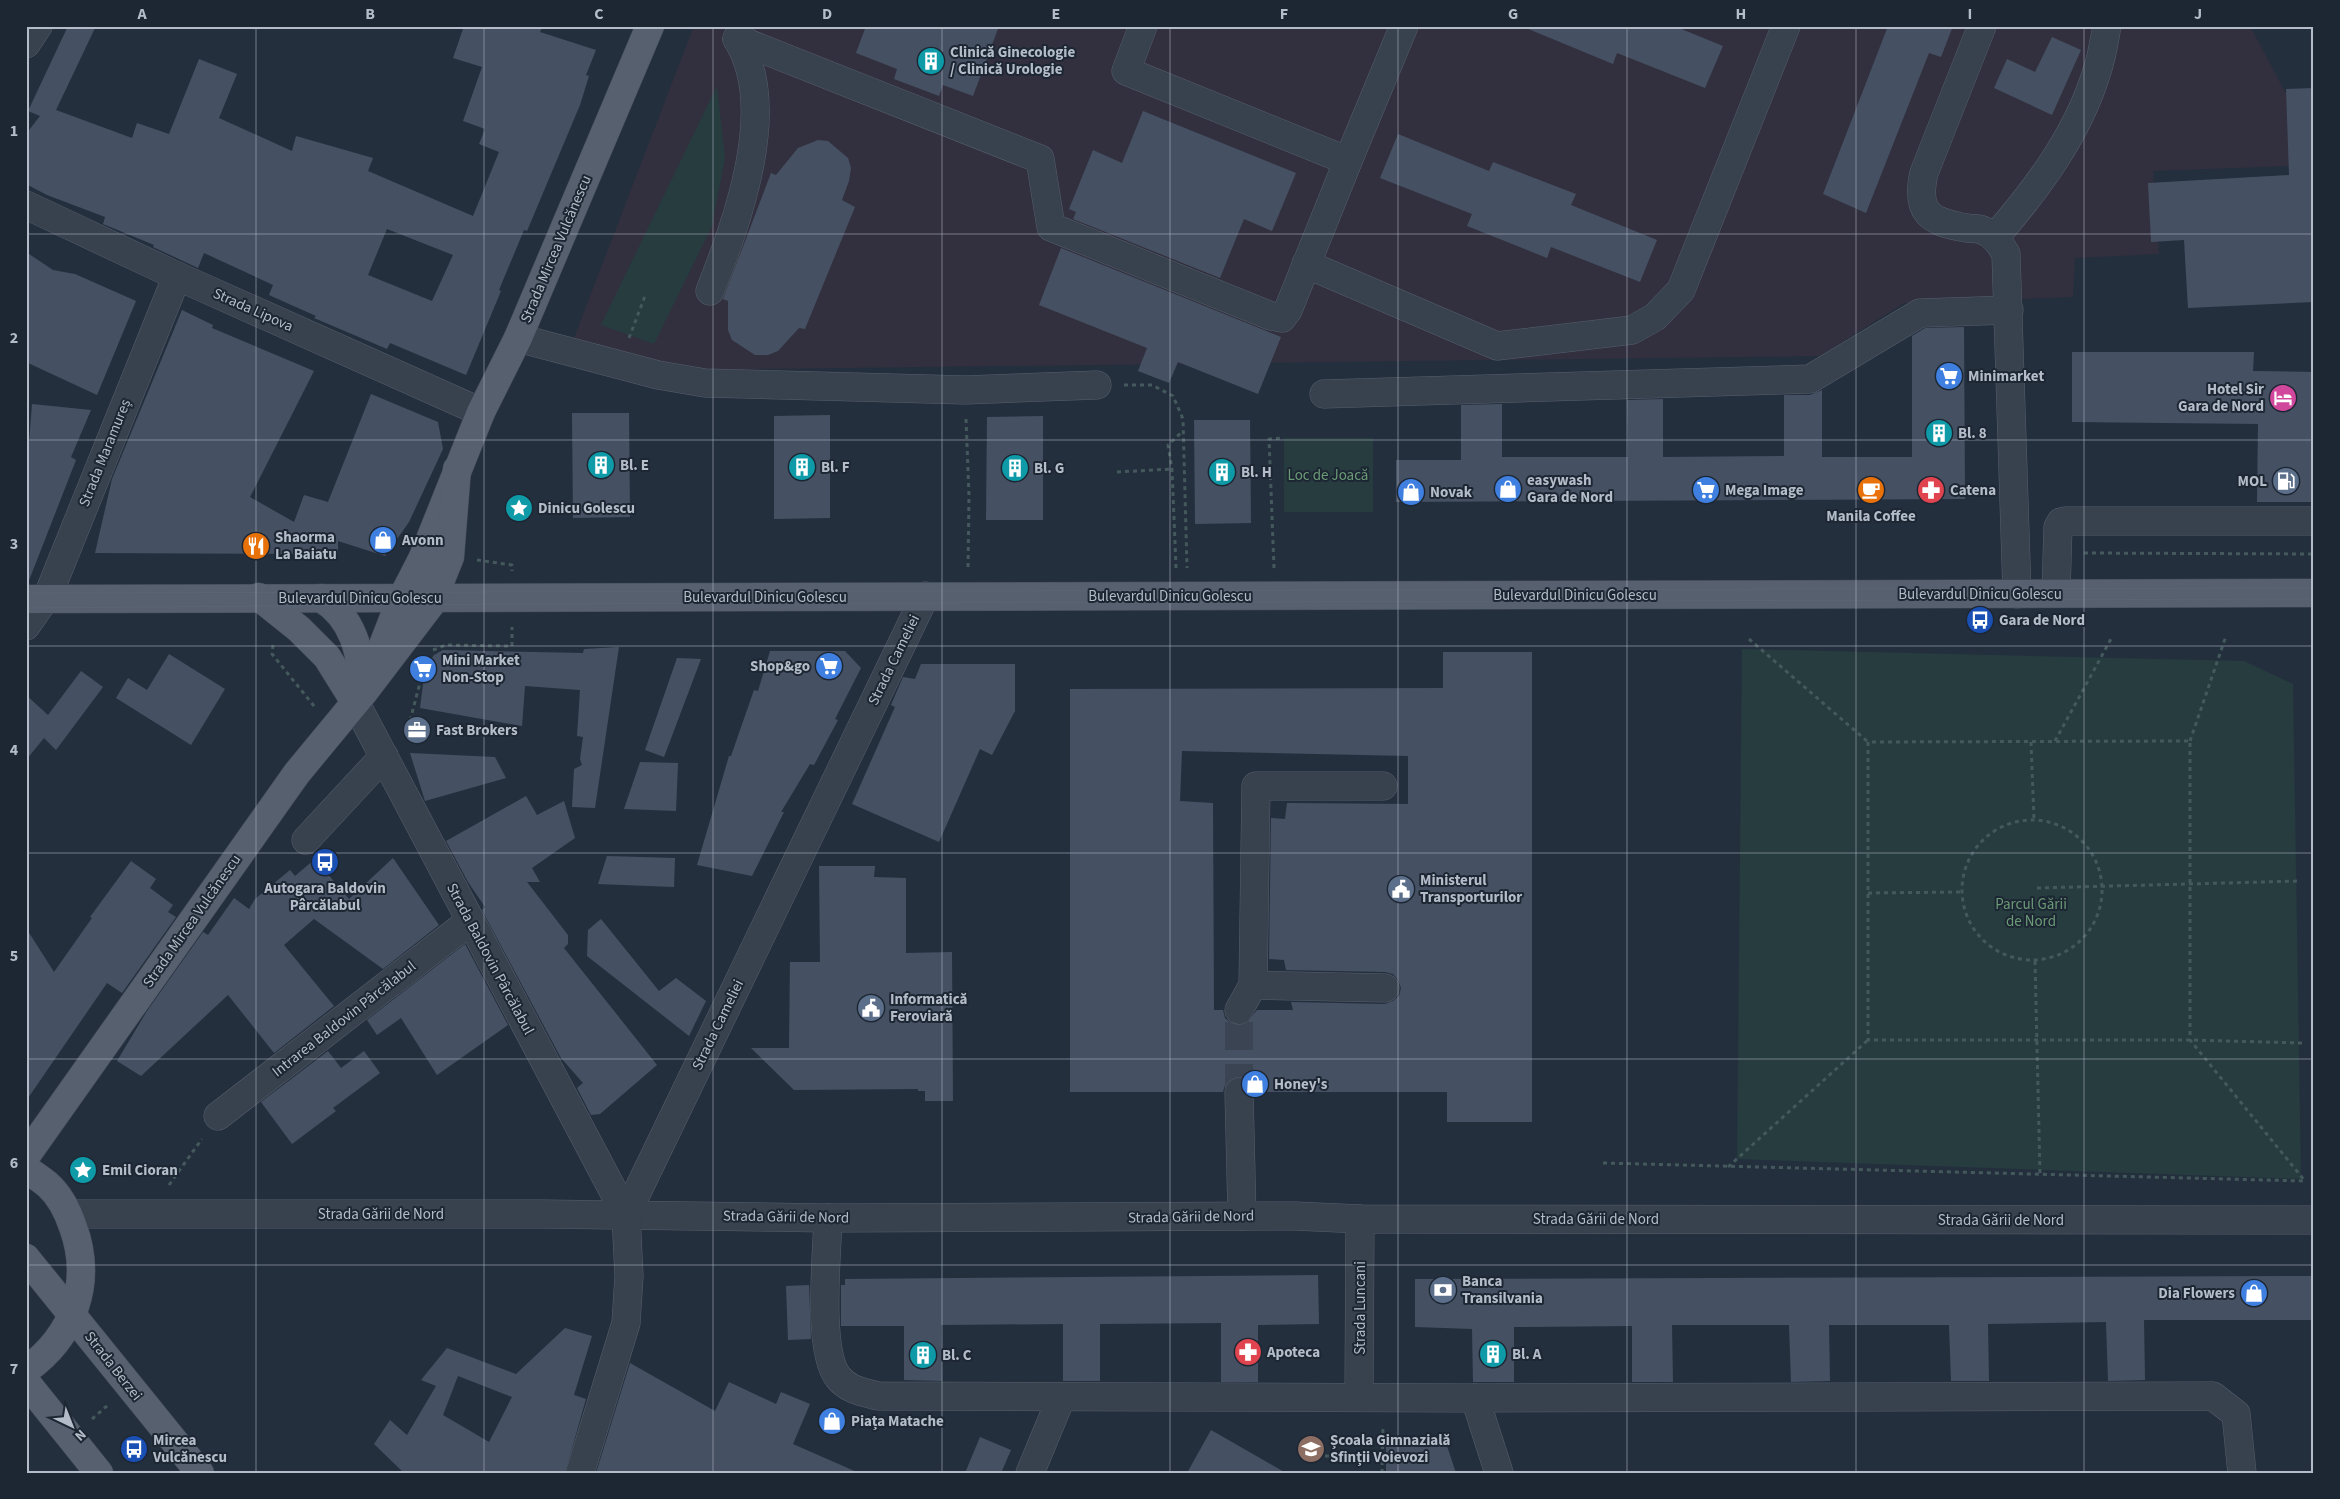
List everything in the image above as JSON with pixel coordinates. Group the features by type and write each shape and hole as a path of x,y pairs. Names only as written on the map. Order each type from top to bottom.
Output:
{"main road":[{"name":"Strada Mircea Vulcănescu","path":"360,697 423,556 456,469 481,412 518,338 650,26"},
{"name":"Strada Mircea Vulcănescu","path":"26,1156 297,773 421,620 435,598 450,557 456,469"},
{"name":"Bulevardul Dinicu Golescu","path":"36,599 2314,593"},
{"path":"259,598 299,629 327,656 360,697"},
{"path":"321,598 332,605 344,617 352,632 360,653 360,697"},
{"path":"26,1169 49,1186 69,1214 81,1247 82,1282 72,1316 52,1349 26,1370"},
{"name":"Strada Berzei","path":"26,1258 200,1473"},
{"path":"26,1382 71,1440 100,1473"}],"street":[{"path":"26,44 38,26"},
{"path":"1143,26 1126,71 1348,161"},
{"path":"740,33 1040,159 1051,227 1271,316 1282,318 1288,310 1404,26"},
{"path":"1306,264 1497,346 1632,330 1655,317 1681,290 1786,26"},
{"path":"1982,26 1924,173 1920,189 1922,204 1928,214 1938,222 1982,230 1995,237 2006,254 2016,594"},
{"path":"1995,237 2028,200 2074,128 2098,71 2107,26"},
{"path":"710,291 740,210 751,148 754,79 740,33"},
{"name":"Strada Lipova","path":"26,205 177,276 481,412"},
{"name":"Strada Maramureș","path":"26,626 36,599 177,276"},
{"path":"1324,394 1810,379 1920,313 2009,310"},
{"path":"518,338 680,380 705,383 965,390 1097,385"},
{"path":"2056,594 2058,527 2061,522 2314,521"},
{"name":"Strada Cameliei","path":"580,1473 626,1323 629,1276 626,1215 926,596"},
{"name":"Strada Baldovin Pârcălabul","path":"360,697 384,756 626,1215"},
{"path":"306,840 384,756"},
{"path":"1239,1010 1253,985 1256,786 1383,786"},
{"name":"Intrarea Baldovin Pârcălabul","path":"218,1116 470,921"},
{"path":"1253,985 1385,988"},
{"path":"1239,1092 1242,1216"},
{"name":"Strada Gării de Nord","path":"69,1214 626,1215 828,1218 1242,1216 1360,1219 2314,1220"},
{"path":"828,1218 826,1338 830,1364 838,1378 853,1390 878,1396 1061,1398 2214,1396 2236,1414 2242,1473"},
{"name":"Strada Luncani","path":"1360,1219 1371,1397"},
{"path":"1030,1473 1061,1398"},
{"path":"1475,1398 1499,1473"}],"path":[{"path":"619,365 645,296"},
{"path":"1097,385 1152,385 1173,396 1183,419 1183,596"},
{"path":"965,390 969,496 967,596"},
{"path":"1183,596 1172,469 1168,445 1184,430"},
{"path":"1273,547 1269,439 1284,438"},
{"path":"1117,472 1172,469"},
{"path":"2057,553 2314,554"},
{"path":"1603,1163 2305,1181 2190,1040 2190,741 2226,636"},
{"path":"1749,639 1868,742 2190,741"},
{"path":"2054,742 2111,639"},
{"path":"1868,742 1868,1040"},
{"path":"2031,742 2034,820"},
{"path":"2034,820 2055,823 2067,830 2088,847 2098,866 2103,886 2097,915 2091,929 2076,945 2057,957 2035,961 2015,959 1996,952 1979,938 1968,921 1962,902 1962,881 1967,861 1979,844 1994,830 2013,822 2034,820"},
{"path":"2038,888 2300,881"},
{"path":"1868,893 1962,892"},
{"path":"2035,961 2040,1175"},
{"path":"1728,1167 1868,1040 2190,1040 2302,1043"},
{"path":"148,1214 218,1116"},
{"path":"71,1440 128,1385"},
{"path":"1371,1397 1382,1458 1382,1473"},
{"path":"1326,1456 1382,1458"}],"shaded area":[{"path":"694,26 2250,26 2314,146 2314,165 2153,171 2159,254 2075,258 2073,297 1904,303 1820,356 681,370 649,364 574,338"}],"green space":[{"path":"717,86 725,158 712,226 654,344 601,325"},
{"name":"Loc de Joacă","path":"1284,438 1373,438 1373,512 1284,512"},
{"name":"Parcul Gării de Nord","path":"1742,649 2244,661 2293,684 2301,1179 1737,1159"}],"building":[{"path":"68,26 96,26 56,110 132,138 137,123 169,134 199,59 237,74 219,118 292,151 296,136 373,158 368,171 473,216 499,152 479,144 485,129 463,121 482,67 453,58 464,26 543,26 540,32 596,50 586,75 589,76 580,105 527,231 524,230 466,375 390,343 387,349 314,318 316,316 269,295 273,285 204,253 198,268 153,247 154,245 103,224 105,217 47,195 26,184 26,134 40,116 28,111","holes":["387,229 453,255 432,301 368,275"]},
{"name":"Clinică Ginecologie / Clinică Urologie","path":"866,26 999,26 973,96 943,85 939,96 894,79 897,69 856,53"},
{"path":"1521,26 1674,26 1723,46 1705,88 1617,53 1613,64"},
{"path":"1888,26 1953,26 1941,57 1929,53 1866,213 1823,194"},
{"path":"2052,37 2081,50 2052,115 1994,88 2007,59 2035,72"},
{"path":"2314,88 2314,302 2188,308 2184,240 2151,242 2148,183 2289,175 2286,89"},
{"path":"1143,111 1296,173 1272,231 1244,219 1220,278 1073,219 1076,212 1069,209 1093,150 1122,163"},
{"path":"1398,134 1489,171 1493,162 1576,194 1571,205 1657,240 1640,282 1551,247 1547,258 1467,226 1472,214 1380,178"},
{"path":"818,140 828,141 848,158 851,168 849,181 842,200 855,207 805,329 799,328 778,351 768,355 755,355 732,340 728,330 728,301 723,299 771,173 776,175 798,148"},
{"path":"1061,248 1281,337 1258,394 1178,362 1169,383 1138,371 1147,348 1039,305"},
{"path":"26,252 53,270 75,274 136,301 97,395 26,362"},
{"path":"182,310 213,325 212,328 314,371 250,497 294,522 304,495 328,502 371,394 438,422 443,449 409,522 385,556 338,541 338,554 95,553 112,479"},
{"name":"Bl. 8","path":"1964,327 1965,499 1396,502 1396,460 1461,460 1461,405 1502,404 1502,457 1628,457 1627,400 1663,399 1663,457 1784,456 1784,395 1810,395 1822,390 1822,457 1912,457 1912,336 1925,328"},
{"path":"2072,352 2254,352 2253,371 2314,372 2314,502 2257,502 2258,424 2072,422"},
{"path":"32,404 91,410 71,457 76,460 28,583 26,583 26,442 29,443"},
{"name":"Bl. E","path":"572,413 629,413 630,517 573,518"},
{"name":"Bl. F","path":"830,415 830,518 774,519 774,416"},
{"name":"Bl. G","path":"1043,416 1043,520 986,520 987,417"},
{"name":"Bl. H","path":"1194,420 1250,420 1251,523 1195,524"},
{"path":"619,647 595,808 572,807 574,769 582,765 580,759 583,737 577,736 580,690 525,686 522,726 420,708 425,668 434,655 443,650 583,653 584,649"},
{"path":"770,651 845,651 861,668 835,719 838,720 814,765 810,764 781,812 784,812 752,876 697,865 729,756 731,756 754,690 758,691"},
{"name":"Ministerul Transporturilor","path":"1443,652 1532,652 1532,1122 1447,1122 1447,1092 1255,1092 1252,1083 1239,1076 1230,1079 1225,1085 1223,1092 1070,1092 1070,689 1443,688","holes":["1182,751 1408,756 1408,804 1287,803 1285,819 1271,818 1269,959 1284,960 1286,970 1385,972 1393,974 1401,988 1399,996 1385,1004 1291,1002 1293,1010 1257,1010 1247,1023 1240,1026 1231,1023 1225,1018 1223,1010 1214,1010 1213,803 1180,801"]},
{"path":"169,654 225,689 191,745 116,698 128,678 147,690"},
{"path":"677,658 701,659 664,757 645,750"},
{"path":"921,664 1015,664 1015,711 992,755 980,749 939,842 852,804 895,707 891,705 903,677 915,679"},
{"path":"81,671 103,687 56,750 44,738 26,760 26,695 48,715"},
{"path":"410,753 495,757 506,778 425,801"},
{"path":"640,762 678,763 676,811 624,809"},
{"path":"526,796 537,815 564,801 575,838 532,868 540,882 527,882 568,935 568,944 564,948 657,1065 600,1114 591,1115 577,1088 583,1083 561,1058 482,910 485,907 468,882 446,841"},
{"path":"607,856 675,858 674,887 598,884"},
{"path":"393,858 439,925 383,969 314,919 284,945 334,1006 274,1053 228,995 141,1076 117,1061 147,1011 203,932 208,935 234,898 249,909 255,899 290,870 295,876 315,859 349,899"},
{"path":"131,861 156,879 150,888 173,905 168,912 176,917 122,993 107,983 26,1101 26,928 54,972 92,918 90,917"},
{"name":"Informatică Feroviară","path":"819,866 875,866 874,877 906,878 906,953 952,952 953,1101 925,1101 925,1091 918,1091 918,1089 794,1090 751,1048 789,1048 790,962 820,962"},
{"path":"601,919 659,991 676,978 706,1001 689,1036 587,956 588,930"},
{"path":"465,944 508,1025 437,1075 401,1018 377,1035 367,1020"},
{"path":"328,1051 341,1068 364,1051 380,1073 333,1108 336,1111 292,1144 261,1102"},
{"name":"Bl. C","path":"1318,1275 1319,1324 1258,1325 1258,1382 1221,1382 1221,1323 1100,1324 1100,1381 1063,1381 1063,1324 941,1325 942,1381 904,1380 904,1326 841,1326 841,1285 845,1285 845,1279"},
{"name":"Bl. A","path":"2314,1276 2314,1320 2144,1320 2145,1380 2108,1381 2106,1322 1988,1324 1989,1381 1951,1381 1949,1325 1829,1325 1830,1381 1791,1382 1789,1325 1672,1325 1673,1382 1632,1382 1632,1326 1514,1327 1514,1382 1473,1382 1472,1329 1415,1327 1415,1279"},
{"path":"809,1285 811,1339 788,1340 786,1286"},
{"path":"565,1328 592,1336 574,1395 586,1399 565,1473 404,1473 374,1444 390,1420 407,1435 436,1386 421,1380 447,1348 516,1374","holes":["458,1376 512,1397 489,1442 443,1415"]},
{"path":"630,1363 715,1411 729,1382 776,1404 781,1392 810,1404 793,1444 859,1473 596,1473"},
{"path":"1211,1430 1286,1473 1187,1473"},
{"path":"1386,1436 1444,1437 1456,1473 1386,1473"},
{"name":"Piața Matache","path":"980,1437 1011,1450 1001,1473 965,1473"}],"tunnel":[{"path":"1239,1010 1239,1092"}],"tram line":[{"path":"26,593 2314,588"},
{"path":"26,608 512,604 2314,599"}],"place":[{"name":"Clinică Ginecologie / Clinică Urologie","path":"931,61"},
{"name":"Minimarket","path":"1949,376"},
{"name":"Hotel Sir Gara de Nord","path":"2283,398"},
{"name":"Bl. 8","path":"1939,433"},
{"name":"Bl. E","path":"601,465"},
{"name":"Bl. F","path":"802,467"},
{"name":"Bl. G","path":"1015,468"},
{"name":"Bl. H","path":"1222,472"},
{"name":"MOL","path":"2286,481"},
{"name":"easywash Gara de Nord","path":"1508,489"},
{"name":"Mega Image","path":"1706,490"},
{"name":"Manila Coffee","path":"1871,490"},
{"name":"Catena","path":"1931,490"},
{"name":"Novak","path":"1411,492"},
{"name":"Dinicu Golescu","path":"519,508"},
{"name":"Avonn","path":"383,540"},
{"name":"Shaorma La Baiatu","path":"256,546"},
{"name":"Gara de Nord","path":"1980,620"},
{"name":"Shop&go","path":"829,666"},
{"name":"Mini Market Non-Stop","path":"423,669"},
{"name":"Fast Brokers","path":"417,730"},
{"name":"Autogara Baldovin Pârcălabul","path":"325,862"},
{"name":"Ministerul Transporturilor","path":"1401,889"},
{"name":"Informatică Feroviară","path":"871,1008"},
{"name":"Honey's","path":"1255,1084"},
{"name":"Emil Cioran","path":"83,1170"},
{"name":"Banca Transilvania","path":"1443,1290"},
{"name":"Dia Flowers","path":"2254,1293"},
{"name":"Apoteca","path":"1248,1352"},
{"name":"Bl. A","path":"1493,1354"},
{"name":"Bl. C","path":"923,1355"},
{"name":"Piața Matache","path":"832,1421"},
{"name":"Mircea Vulcănescu","path":"134,1449"},
{"name":"Școala Gimnazială Sfinții Voievozi","path":"1311,1449"}]}
